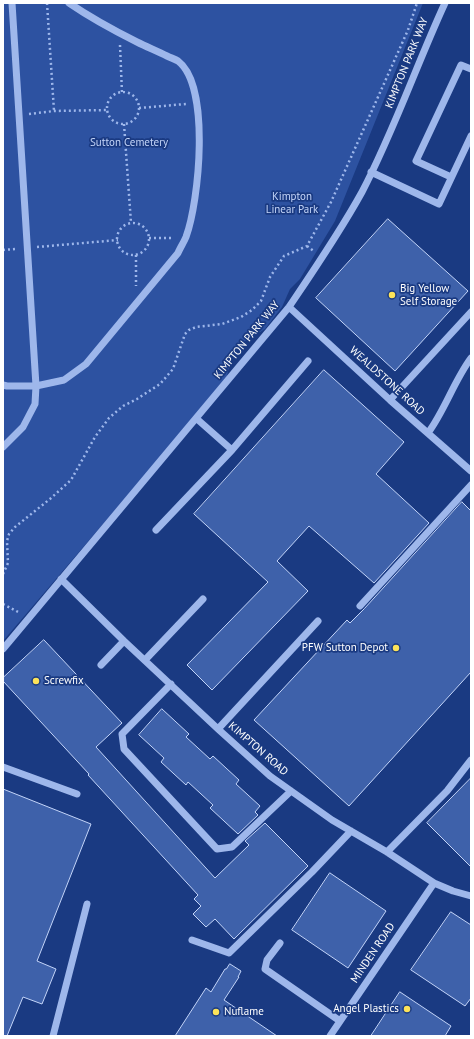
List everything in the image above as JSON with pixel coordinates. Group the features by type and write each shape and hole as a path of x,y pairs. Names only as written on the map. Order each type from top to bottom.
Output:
{"street":[{"path":"3,448 23,427 35,404 36,386 12,3"},
{"path":"3,385 36,386 64,380 86,364 178,253 186,238 193,210 200,153 197,104 195,91 191,80 179,62 119,33 90,17 69,3"},
{"name":"KIMPTON PARK WAY","path":"3,649 164,454 197,418 289,307 323,258 362,191 399,113 426,43 444,3"},
{"path":"452,177 416,161 461,65 471,69"},
{"path":"371,172 439,204 471,136"},
{"name":"WEALDSTONE ROAD","path":"289,307 390,400 471,471"},
{"path":"390,400 471,312"},
{"path":"428,433 471,358"},
{"path":"156,530 232,450 308,361"},
{"path":"197,418 232,450"},
{"path":"360,606 471,485"},
{"name":"KIMPTON ROAD","path":"61,579 124,641 270,776 332,820 387,852 434,883 453,891 471,896"},
{"path":"145,660 203,599"},
{"path":"218,729 318,621"},
{"path":"101,664 124,641"},
{"path":"171,684 122,734 124,749 217,849 232,847 291,791"},
{"path":"387,852 447,791 471,760"},
{"path":"3,767 77,794"},
{"path":"192,940 228,953 312,872 351,831"},
{"name":"MINDEN ROAD","path":"330,1036 434,883"},
{"path":"53,1036 87,904"},
{"path":"280,943 267,960 264,969 340,1021"}],"path":[{"path":"47,3 54,111"},
{"path":"3,574 8,563 7,541 9,534 15,527 71,480 95,437 109,418 123,406 160,384 173,368 185,334 189,330 196,327 222,324 241,318 261,301 270,277 284,256 307,246 331,202 408,30 417,3"},
{"path":"119,33 122,93"},
{"path":"122,93 130,94 138,102 139,108 138,114 135,118 131,122 124,124 111,119 108,110 108,104 111,99 122,93"},
{"path":"139,108 197,104"},
{"path":"20,114 54,111 108,110"},
{"path":"124,124 132,224"},
{"path":"132,224 142,226 146,230 149,238 148,246 136,255 125,252 118,244 119,232 123,227 132,224"},
{"path":"149,238 186,238"},
{"path":"3,250 118,240"},
{"path":"136,255 136,304"},
{"path":"3,604 28,618"}],"green space":[{"path":"3,3 423,3 335,221 300,279 290,289 282,307 265,329 242,343 231,358 226,380 3,641"}],"building":[{"name":"Big Yellow Self Storage","path":"388,219 468,291 395,371 316,298"},
{"path":"324,370 404,442 376,474 429,523 374,583 309,526 277,561 308,591 212,690 187,665 268,582 194,514"},
{"name":"PFW Sutton Depot","path":"462,502 471,511 471,672 349,806 254,720 347,620 350,623 364,609"},
{"path":"44,640 122,723 96,747 215,878 249,845 245,841 265,823 308,866 234,939 215,919 206,927 193,914 201,906 194,899 198,895 3,681 3,678"},
{"path":"162,709 189,734 186,737 210,759 213,756 239,780 236,784 260,806 255,812 258,815 238,834 210,808 213,805 188,782 186,785 161,762 164,758 139,735"},
{"path":"471,778 471,867 427,823"},
{"path":"3,789 91,824 37,961 56,969 42,1004 23,997 7,1036 3,1036"},
{"path":"330,873 386,911 348,968 292,930"},
{"path":"451,912 471,925 471,998 465,1006 411,970"},
{"name":"Nuflame","path":"230,964 241,971 239,977 224,1000 277,1036 175,1036 206,988 211,992 225,969"},
{"name":"Angel Plastics","path":"400,992 451,1026 445,1036 371,1036"}],"place":[{"name":"Big Yellow Self Storage","path":"392,295"},
{"name":"PFW Sutton Depot","path":"396,648"},
{"name":"Screwfix","path":"36,681"},
{"name":"Angel Plastics","path":"407,1009"},
{"name":"Nuflame","path":"216,1012"}],"park label":[{"name":"Sutton Cemetery","path":"129,143"},
{"name":"Kimpton Linear Park","path":"292,203"}]}
